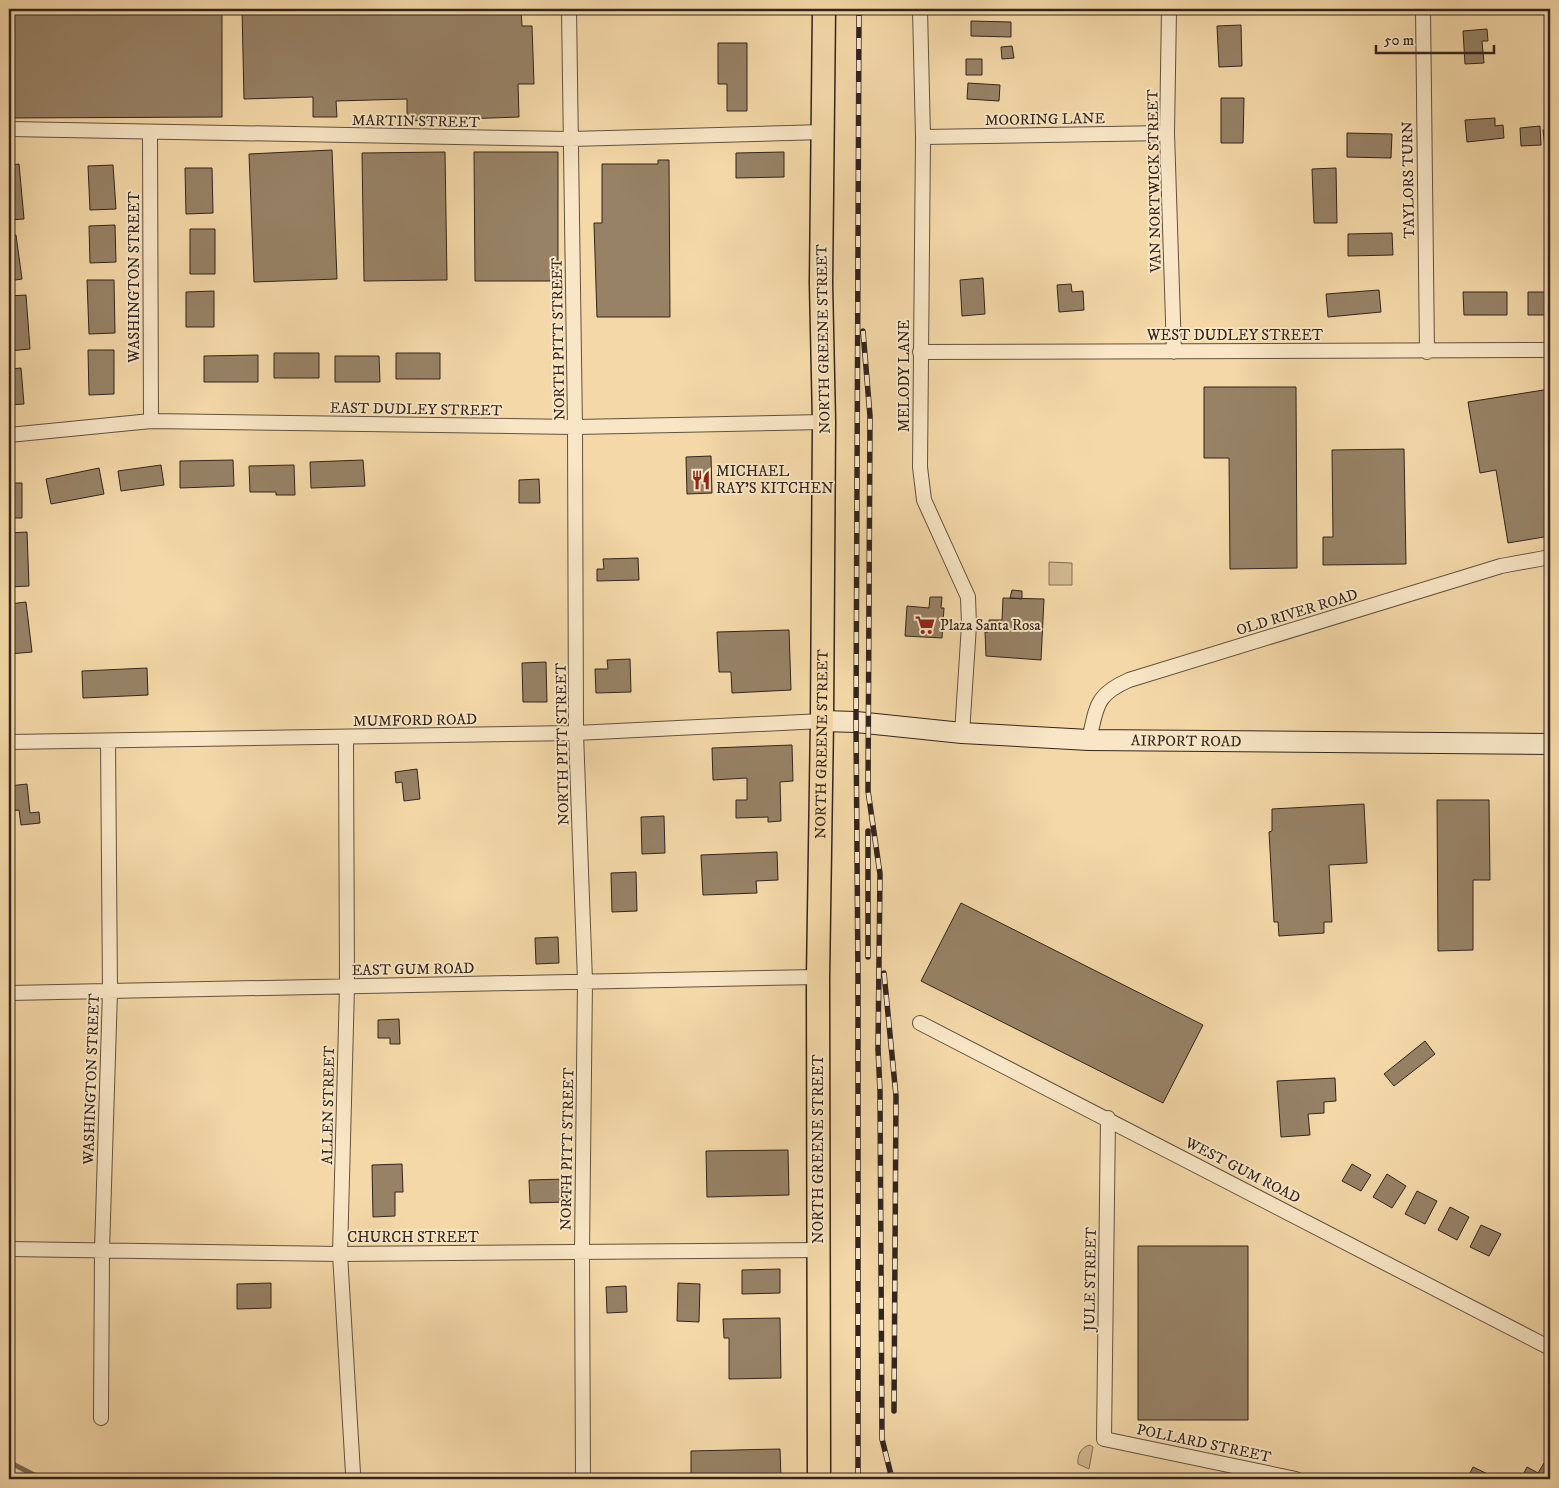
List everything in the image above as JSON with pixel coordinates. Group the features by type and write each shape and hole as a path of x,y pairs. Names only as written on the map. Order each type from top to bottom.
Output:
{"main road":[{"name":"NORTH GREENE STREET","path":"819,1479 817,1250 824,422 821,283 824,9"}],"street":[{"name":"NORTH PITT STREET","path":"569,9 575,427 576,734 586,981 582,1252 583,1479"},
{"name":"MELODY LANE","path":"920,9 923,137 920,352 921,485 931,516 963,585 970,613 962,733"},
{"name":"VAN NORTWICK STREET","path":"1169,9 1167,133 1174,352"},
{"name":"TAYLORS TURN","path":"1423,9 1427,352"},
{"name":"MARTIN STREET","path":"9,130 571,140 823,132"},
{"name":"WASHINGTON STREET","path":"150,132 151,421"},
{"name":"MOORING LANE","path":"923,137 1167,133"},
{"name":"WEST DUDLEY STREET","path":"920,352 1427,352 1550,350"},
{"name":"EAST DUDLEY STREET","path":"9,435 151,421 575,427 824,422"},
{"name":"OLD RIVER ROAD","path":"1089,740 1100,700 1111,688 1129,680 1501,566 1550,557"},
{"name":"AIRPORT ROAD","path":"822,722 856,722 962,733 1089,740 1550,744"},
{"name":"MUMFORD ROAD","path":"9,742 576,734 822,722"},
{"name":"ALLEN STREET","path":"346,738 347,987 340,1254 352,1473"},
{"name":"WASHINGTON STREET","path":"101,1418 102,1250 110,990 108,740"},
{"name":"EAST GUM ROAD","path":"9,993 818,977"},
{"name":"WEST GUM ROAD","path":"920,1023 1108,1118 1550,1348"},
{"name":"JULE STREET","path":"1104,1439 1108,1118"},
{"name":"CHURCH STREET","path":"9,1249 340,1254 817,1250"},
{"name":"POLLARD STREET","path":"1104,1439 1296,1479"}],"shaded area":[{"path":"1049,562 1072,563 1072,585 1049,585"},
{"path":"1090,1445 1093,1447 1089,1469 1078,1464 1078,1461 1082,1450"}],"building":[{"path":"9,9 222,9 222,117 9,118"},
{"path":"242,9 521,9 522,26 532,26 534,84 518,84 519,117 407,121 407,99 336,101 337,117 313,117 313,97 244,99"},
{"path":"971,21 1011,22 1011,37 971,36"},
{"path":"1241,25 1242,66 1219,67 1217,26"},
{"path":"1487,29 1488,41 1482,41 1484,63 1465,64 1463,31"},
{"path":"718,43 747,43 747,111 727,111 727,84 718,84"},
{"path":"1012,46 1014,58 1002,59 1001,47"},
{"path":"966,59 982,59 982,75 966,75"},
{"path":"968,83 1000,85 999,101 967,99"},
{"path":"1221,98 1244,98 1243,143 1221,143"},
{"path":"1495,118 1495,126 1503,125 1504,138 1467,142 1465,120"},
{"path":"1540,126 1541,145 1521,146 1520,128"},
{"path":"1550,129 1550,146 1545,147 1543,130"},
{"path":"1347,133 1392,134 1391,158 1347,157"},
{"path":"332,150 337,279 254,282 249,154"},
{"path":"445,152 447,280 364,281 362,153"},
{"path":"474,152 558,152 558,281 475,281"},
{"path":"784,152 784,177 736,178 736,153"},
{"path":"658,160 669,160 670,317 597,317 594,223 602,223 602,164 658,164"},
{"path":"19,164 24,219 9,220 9,165"},
{"path":"113,165 116,209 90,210 88,166"},
{"path":"185,168 212,168 213,213 186,214"},
{"path":"1336,168 1337,223 1314,223 1312,169"},
{"path":"115,225 116,262 90,263 89,226"},
{"path":"190,229 215,229 215,274 190,274"},
{"path":"1392,233 1393,255 1348,256 1348,234"},
{"path":"16,235 22,279 9,281 9,236"},
{"path":"983,278 985,314 962,316 960,280"},
{"path":"87,280 114,280 115,333 89,334"},
{"path":"1071,284 1072,292 1083,291 1084,310 1059,312 1057,285"},
{"path":"1379,290 1381,312 1328,317 1326,294"},
{"path":"214,291 214,327 186,327 186,292"},
{"path":"1463,292 1507,292 1507,315 1464,315"},
{"path":"1528,292 1550,292 1550,315 1528,315"},
{"path":"26,295 30,349 9,351 9,296"},
{"path":"88,350 114,350 114,394 89,395"},
{"path":"274,353 319,353 319,378 274,378"},
{"path":"396,353 440,353 440,379 396,379"},
{"path":"258,355 258,382 204,382 204,356"},
{"path":"335,356 379,356 380,382 335,382"},
{"path":"21,368 24,404 9,405 9,369"},
{"path":"1204,387 1296,387 1297,568 1230,569 1229,458 1204,458"},
{"path":"1550,389 1550,536 1508,543 1496,470 1480,473 1468,402"},
{"path":"1404,449 1406,564 1323,565 1323,537 1333,537 1332,450"},
{"path":"711,456 712,493 687,494 686,457"},
{"path":"233,460 234,486 180,488 180,461"},
{"path":"363,460 365,486 311,488 310,462"},
{"path":"161,465 164,485 121,491 118,471"},
{"path":"294,465 295,495 276,495 276,492 250,492 249,466"},
{"path":"99,468 104,494 51,504 46,479"},
{"path":"539,479 540,503 519,503 519,480"},
{"path":"9,483 22,483 22,518 9,518"},
{"path":"27,532 29,586 9,587 9,533"},
{"path":"638,558 639,580 597,581 597,569 604,569 603,559"},
{"path":"1012,590 1022,591 1022,599 1010,598"},
{"path":"930,597 942,597 941,608 944,608 942,638 905,636 907,606 929,608"},
{"path":"1003,598 1044,599 1041,660 986,656 985,632 988,632 989,620 1002,620"},
{"path":"26,602 32,652 9,654 9,604"},
{"path":"789,630 791,690 732,693 731,672 719,672 717,632"},
{"path":"630,659 631,692 596,693 595,669 608,669 607,660"},
{"path":"546,662 547,702 523,702 522,663"},
{"path":"147,668 148,695 83,698 82,671"},
{"path":"792,745 793,781 780,782 781,821 768,822 768,817 736,818 736,800 747,800 747,778 713,780 712,748"},
{"path":"417,769 420,799 404,801 402,782 396,783 395,772"},
{"path":"27,784 30,813 39,812 40,823 21,825 19,810 9,811 9,786"},
{"path":"1437,800 1489,800 1490,880 1473,880 1473,950 1438,951"},
{"path":"1364,804 1367,863 1329,865 1332,922 1324,922 1324,933 1279,936 1278,922 1274,922 1269,832 1272,831 1272,809"},
{"path":"664,816 665,853 642,854 641,817"},
{"path":"777,852 778,880 756,881 757,893 703,895 701,855"},
{"path":"636,872 637,911 612,912 611,873"},
{"path":"961,903 1203,1025 1163,1103 921,981"},
{"path":"558,937 559,963 536,964 535,938"},
{"path":"399,1019 400,1044 390,1044 390,1038 378,1038 378,1020"},
{"path":"1425,1041 1435,1054 1394,1086 1384,1074"},
{"path":"1335,1078 1336,1101 1324,1102 1324,1113 1308,1114 1310,1135 1281,1137 1277,1081"},
{"path":"788,1150 789,1195 707,1197 706,1151"},
{"path":"402,1164 403,1192 395,1192 395,1216 373,1217 372,1165"},
{"path":"1352,1164 1371,1175 1361,1191 1342,1181"},
{"path":"1387,1174 1406,1186 1392,1208 1373,1197"},
{"path":"567,1179 567,1202 530,1203 529,1180"},
{"path":"1417,1191 1437,1201 1425,1224 1405,1214"},
{"path":"1450,1207 1469,1217 1457,1240 1438,1230"},
{"path":"1481,1225 1501,1234 1489,1256 1470,1247"},
{"path":"1138,1246 1248,1246 1248,1420 1138,1420"},
{"path":"780,1269 780,1293 742,1294 742,1270"},
{"path":"271,1283 271,1308 237,1309 237,1284"},
{"path":"678,1283 700,1284 699,1322 677,1321"},
{"path":"626,1286 627,1312 607,1313 606,1287"},
{"path":"780,1318 781,1378 729,1379 729,1338 724,1338 723,1319"},
{"path":"780,1449 781,1479 691,1479 691,1451"},
{"path":"1544,1463 1550,1466 1550,1479 1521,1479 1527,1467 1538,1473"},
{"path":"1473,1467 1492,1476 1491,1479 1467,1479"}],"waterway":[{"path":"9,1462 42,1479"}],"railway":[{"path":"858,1479 856,722 859,9"},
{"path":"863,331 870,416 868,791 880,874 878,1049 880,1091 882,1439 892,1479"},
{"path":"868,831 868,957"},
{"path":"884,973 896,1096 894,1411"}],"place":[{"name":"MICHAEL RAY'S KITCHEN","path":"701,480"},
{"name":"Plaza Santa Rosa","path":"925,625"}]}
